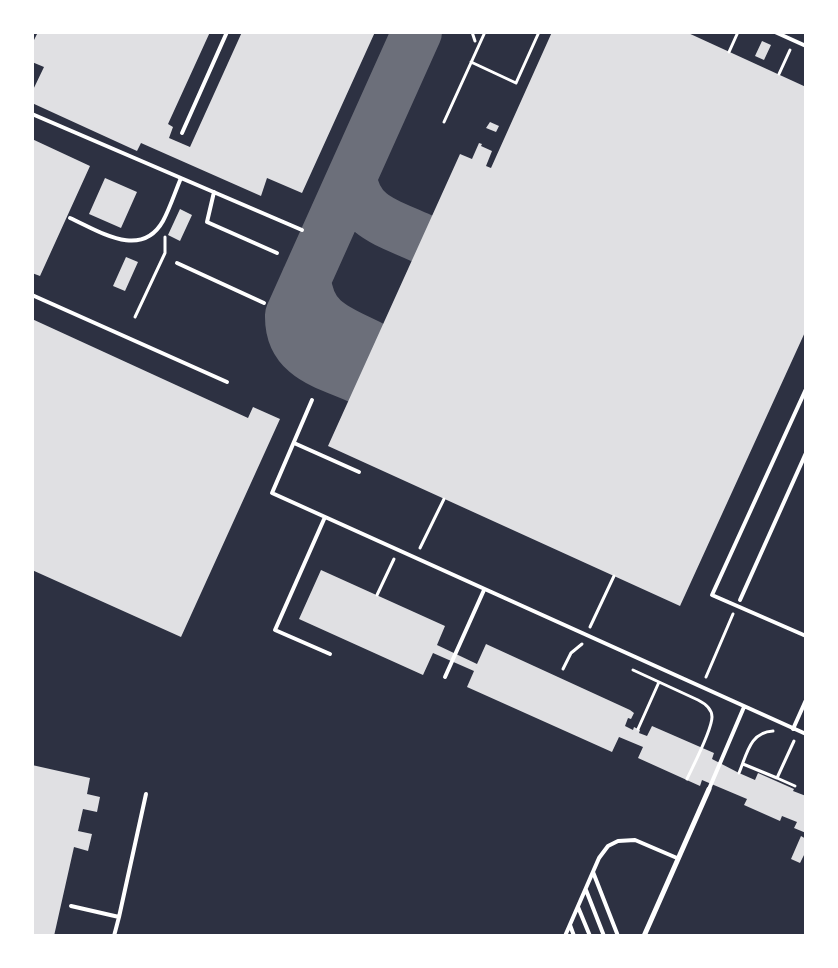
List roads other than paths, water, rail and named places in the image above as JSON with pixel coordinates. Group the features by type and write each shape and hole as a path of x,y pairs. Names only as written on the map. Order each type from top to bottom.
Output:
{"street":[{"path":"644,936 709,789"}],"lane":[{"path":"182,132 227,32"},
{"path":"775,32 806,46"},
{"path":"32,114 302,230"},
{"path":"70,218 120,240 134,242 146,238 162,222 181,178"},
{"path":"214,192 207,222 277,253"},
{"path":"177,263 264,303"},
{"path":"32,296 227,382"},
{"path":"806,389 712,595 806,636"},
{"path":"312,400 272,493 806,734"},
{"path":"294,443 359,472"},
{"path":"740,600 806,453"},
{"path":"325,517 275,630 330,654"},
{"path":"445,677 484,590"},
{"path":"793,729 806,700"},
{"path":"709,789 744,707"},
{"path":"114,936 146,794"},
{"path":"565,936 605,849 622,841 638,841 677,858"},
{"path":"593,872 618,936"},
{"path":"586,890 604,936"},
{"path":"71,906 119,917"},
{"path":"578,907 590,936"},
{"path":"570,925 574,936"}]}
